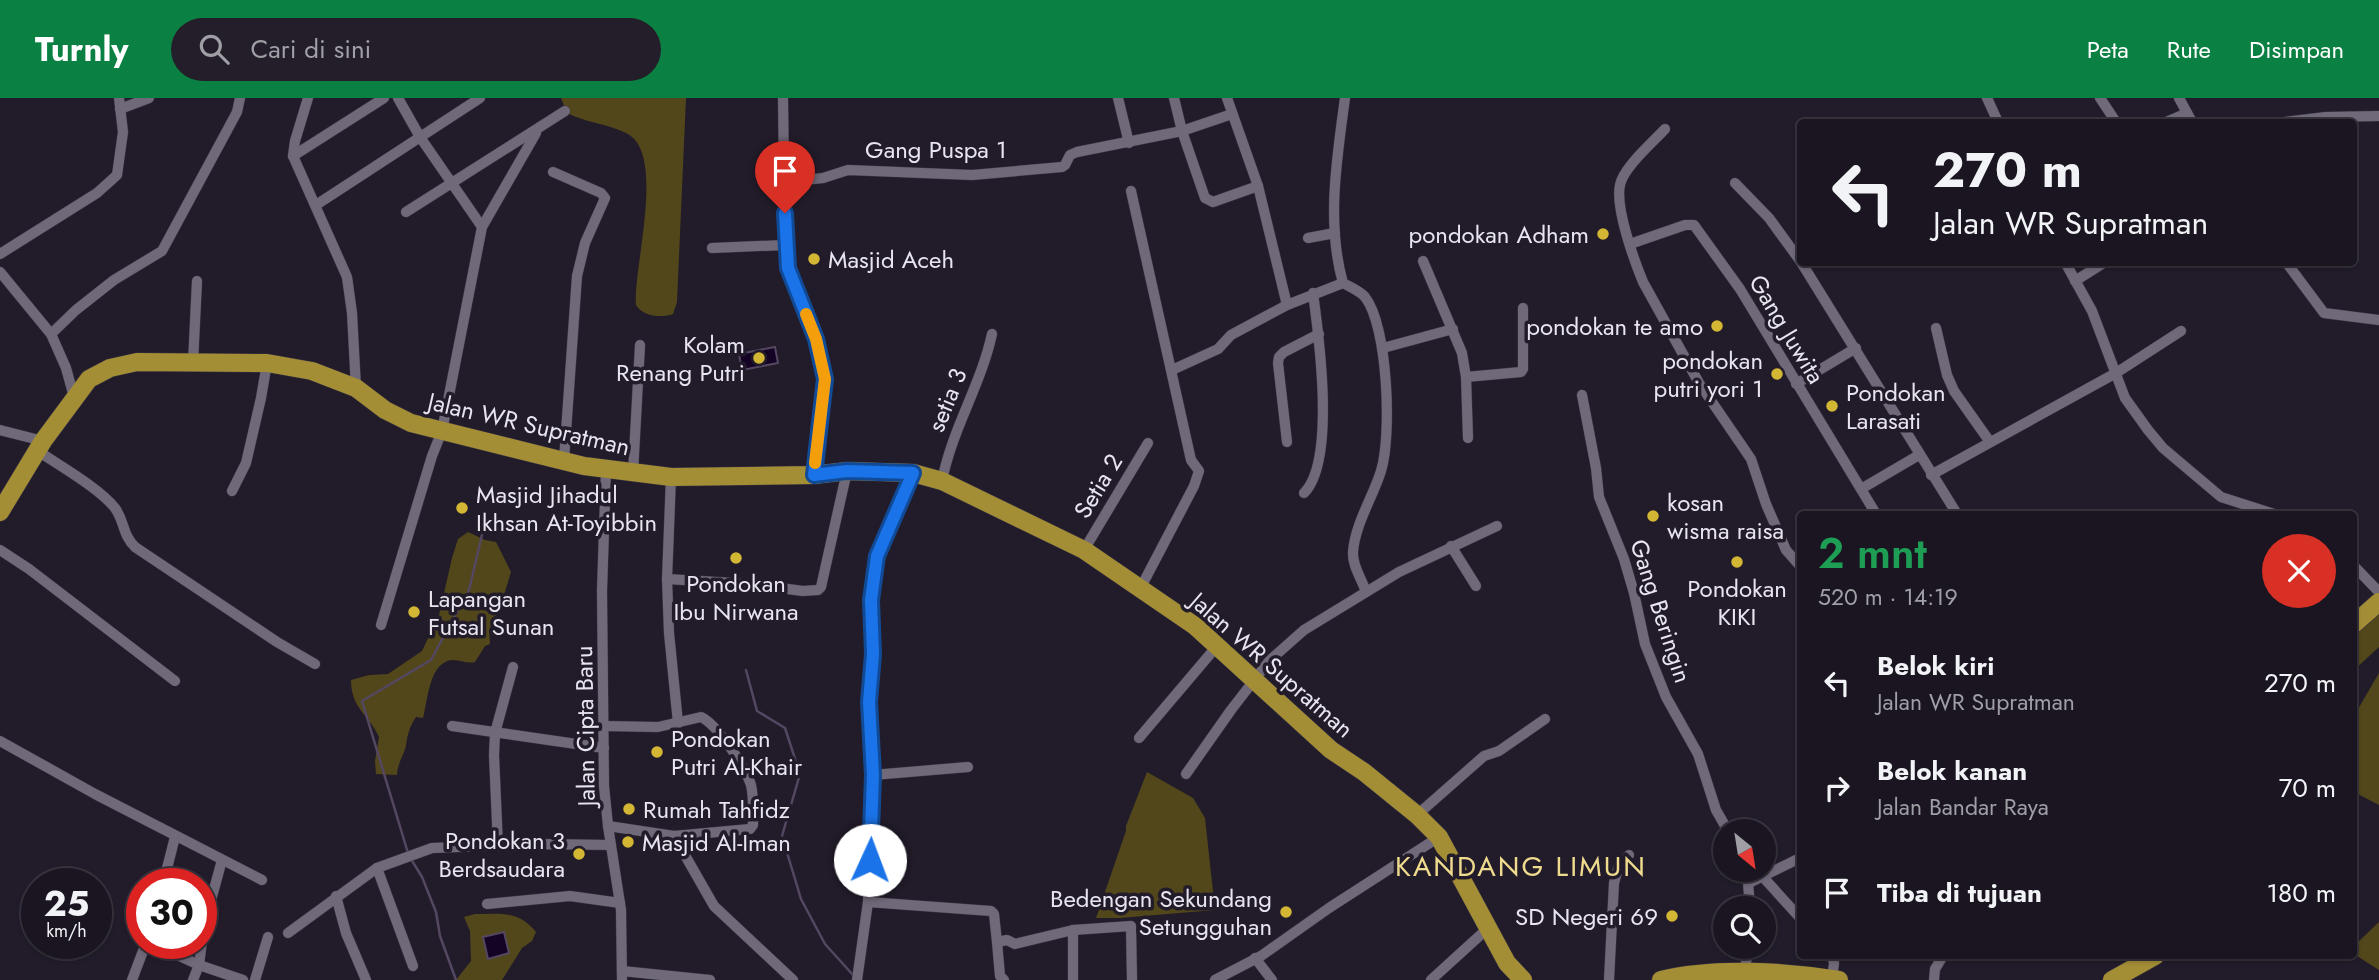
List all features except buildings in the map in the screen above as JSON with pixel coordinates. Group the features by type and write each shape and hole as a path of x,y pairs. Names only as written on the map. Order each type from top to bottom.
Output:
{"highway":[{"name":"Jalan WR Supratman","path":"0,512 41,446 89,379 110,368 137,362 267,363 312,371 356,388 385,410 411,423 606,470 671,477 814,475 847,471 913,473 942,481 1084,550 1195,626 1331,750 1364,772 1417,815 1439,837 1507,963 1518,978"},
{"path":"2357,621 2379,602"},
{"path":"2112,980 2150,959"},
{"path":"1661,980 1696,973 1745,972 1836,979"}],"street":[{"path":"0,254 97,193 117,175 123,132 119,98"},
{"path":"120,109 149,98"},
{"path":"51,334 114,280 162,251 237,112 240,98"},
{"path":"308,98 293,156 347,277 356,388"},
{"path":"293,156 384,98"},
{"path":"398,98 420,137 482,227"},
{"path":"316,205 480,98"},
{"path":"783,98 785,245 788,268 816,339 825,379 814,475"},
{"path":"1118,98 1126,144 1182,131 1232,114"},
{"path":"1174,98 1182,131 1205,198 1213,202 1258,186"},
{"path":"1227,98 1258,186 1287,305"},
{"path":"1345,98 1336,159 1335,233 1343,283 1364,296 1373,312 1383,348 1386,451 1353,552 1354,564 1366,592"},
{"path":"2099,98 2114,119"},
{"path":"2179,98 2190,119"},
{"path":"1989,102 1997,119"},
{"path":"406,212 454,184 565,111"},
{"path":"2173,119 2187,113"},
{"path":"2310,119 2379,116"},
{"path":"1665,129 1631,166 1620,184 1621,212 1630,244 1643,282 1699,383 1751,459 1766,504 1786,550 1797,562"},
{"path":"381,625 394,576 442,431 482,227 537,131"},
{"name":"Gang Puspa 1","path":"785,182 823,178 848,170 972,175 1062,167 1070,155 1126,144"},
{"path":"553,172 601,193 605,198 585,243 577,276 564,460"},
{"path":"1735,183 1769,218 1797,256"},
{"path":"1131,191 1191,460 1199,471 1194,486 1140,589"},
{"name":"Gang Juwita","path":"1630,244 1688,224 1694,225 1740,289 1874,511"},
{"path":"1308,238 1335,233"},
{"path":"712,248 785,245"},
{"path":"1423,261 1462,353 1466,377 1468,438"},
{"path":"1804,266 1955,511"},
{"path":"2067,266 2092,311 2125,398 2163,448 2221,497 2265,511"},
{"path":"2075,281 2099,266"},
{"path":"2289,266 2324,313 2379,320"},
{"path":"0,272 51,334 66,368 74,397"},
{"path":"193,363 197,281"},
{"path":"1172,370 1218,349 1231,335 1287,305 1343,283"},
{"path":"1304,493 1310,486 1319,458 1324,411 1319,334 1313,293"},
{"path":"1466,377 1521,372 1524,369 1524,308"},
{"path":"1937,328 1947,375 1954,391 1990,442"},
{"path":"1383,348 1453,329"},
{"path":"1931,475 2116,373 2181,331"},
{"name":"setia 3","path":"942,481 960,420 985,363 992,334"},
{"path":"1287,442 1279,357 1319,334"},
{"path":"633,473 640,345"},
{"path":"1796,384 1856,348"},
{"path":"232,491 246,463 267,363"},
{"name":"Gang Beringin","path":"1582,395 1599,497 1624,559 1645,644 1666,697 1698,754 1721,819"},
{"path":"0,430 41,446 106,498 120,516 127,539 135,547 315,664"},
{"name":"Setia 2","path":"1084,550 1149,443"},
{"path":"1861,489 1919,455"},
{"name":"Jalan Cipta Baru","path":"606,470 603,591 604,748 608,826 620,903 622,975"},
{"path":"667,579 818,590 830,551 847,471"},
{"path":"857,980 868,902 873,775 869,702 873,654 872,589 877,556 913,473"},
{"path":"671,477 667,579 669,633 678,723"},
{"path":"1186,775 1269,661 1304,630 1399,572 1497,526"},
{"path":"1451,546 1475,586"},
{"path":"0,550 29,569 174,681"},
{"path":"2357,569 2379,592"},
{"path":"1139,738 1217,646"},
{"path":"498,846 495,733 513,667"},
{"path":"604,726 659,727 701,717 740,762 753,795 752,825 746,830 674,836 608,826"},
{"path":"1417,815 1484,756 1499,751 1545,719"},
{"path":"452,726 604,748"},
{"path":"0,741 262,880"},
{"path":"873,775 968,767"},
{"path":"167,868 175,836"},
{"path":"674,836 714,906 793,980"},
{"path":"1215,980 1255,958 1439,837"},
{"path":"288,933 377,868 432,848 611,845"},
{"path":"1609,980 1614,883 1619,865 1629,855"},
{"path":"193,980 199,965 204,926 222,860"},
{"path":"1776,870 1797,860"},
{"path":"377,868 413,966"},
{"path":"1768,882 1797,915"},
{"path":"1749,883 1750,896"},
{"path":"336,896 346,933 366,980"},
{"path":"487,904 570,896 620,903"},
{"path":"868,902 991,911 994,914 998,942 1000,976 1004,980"},
{"path":"998,942 1007,940 1015,944 1024,943 1073,930 1131,926 1132,980"},
{"path":"1431,980 1488,929"},
{"path":"1073,930 1073,980"},
{"path":"255,980 268,937"},
{"path":"1255,958 1272,980"},
{"path":"132,980 142,959"},
{"path":"185,959 243,980"},
{"path":"1745,972 1747,959"},
{"path":"1833,959 1836,979"},
{"path":"1934,980 1935,969 1940,959"},
{"path":"622,975 710,980"}],"shaded area":[{"path":"561,98 686,98 677,302 673,314 653,316 636,305 646,188 645,165 639,146 628,134 567,113"},
{"name":"Kolam Renang Putri","path":"775,347 778,363 742,370 739,354"},
{"path":"468,532 496,542 511,572 500,608 489,630 490,644 485,646 475,662 453,660 439,667 431,683 423,718 416,717 410,728 397,775 376,774 379,737 357,705 351,680 388,674 422,651 439,615 458,539"},
{"path":"2379,614 2379,647 2357,667 2357,633"},
{"path":"2379,673 2379,805 2357,794 2357,711"},
{"path":"1147,772 1193,798 1205,818 1215,910 1096,918 1126,826"},
{"path":"475,914 516,917 536,932 532,941 522,948 502,980 456,980 471,961 470,931 464,917"},
{"path":"2379,922 2379,970 2357,956 2357,943"},
{"path":"504,932 509,953 488,959 483,937"}],"waterway":[{"path":"408,853 362,701 431,660 469,590 485,522"},
{"path":"746,670 757,711 785,728 800,774 782,836 801,899 825,944 853,975"},
{"path":"411,859 422,877 436,912 440,936 456,980"}],"slow traffic":[{"path":"806,314 816,339 825,379 815,463"}],"place":[{"name":"pondokan Adham","path":"1603,234"},
{"name":"Masjid Aceh","path":"814,259"},
{"name":"pondokan te amo","path":"1717,326"},
{"name":"Kolam Renang Putri","path":"759,358"},
{"name":"pondokan putri yori 1","path":"1777,374"},
{"name":"Pondokan Larasati","path":"1832,406"},
{"name":"Masjid Jihadul Ikhsan At-Toyibbin","path":"462,508"},
{"name":"kosan wisma raisa","path":"1653,516"},
{"name":"Pondokan Ibu Nirwana","path":"736,558"},
{"name":"Pondokan KIKI","path":"1737,562"},
{"name":"Lapangan Futsal Sunan","path":"414,612"},
{"name":"Pondokan Putri Al-Khair","path":"657,752"},
{"name":"Rumah Tahfidz","path":"629,809"},
{"name":"Masjid Al-Iman","path":"628,842"},
{"name":"Pondokan 3 Berdsaudara","path":"579,854"},
{"name":"Bedengan Sekundang Setungguhan","path":"1286,912"},
{"name":"SD Negeri 69","path":"1672,916"}],"district":[{"name":"KANDANG LIMUN","path":"1521,866"}],"route":[{"path":"785,213 788,268 816,339 824,368 814,475 847,471 913,473 877,556 871,600 873,654 869,702 873,775 870,860"}]}
